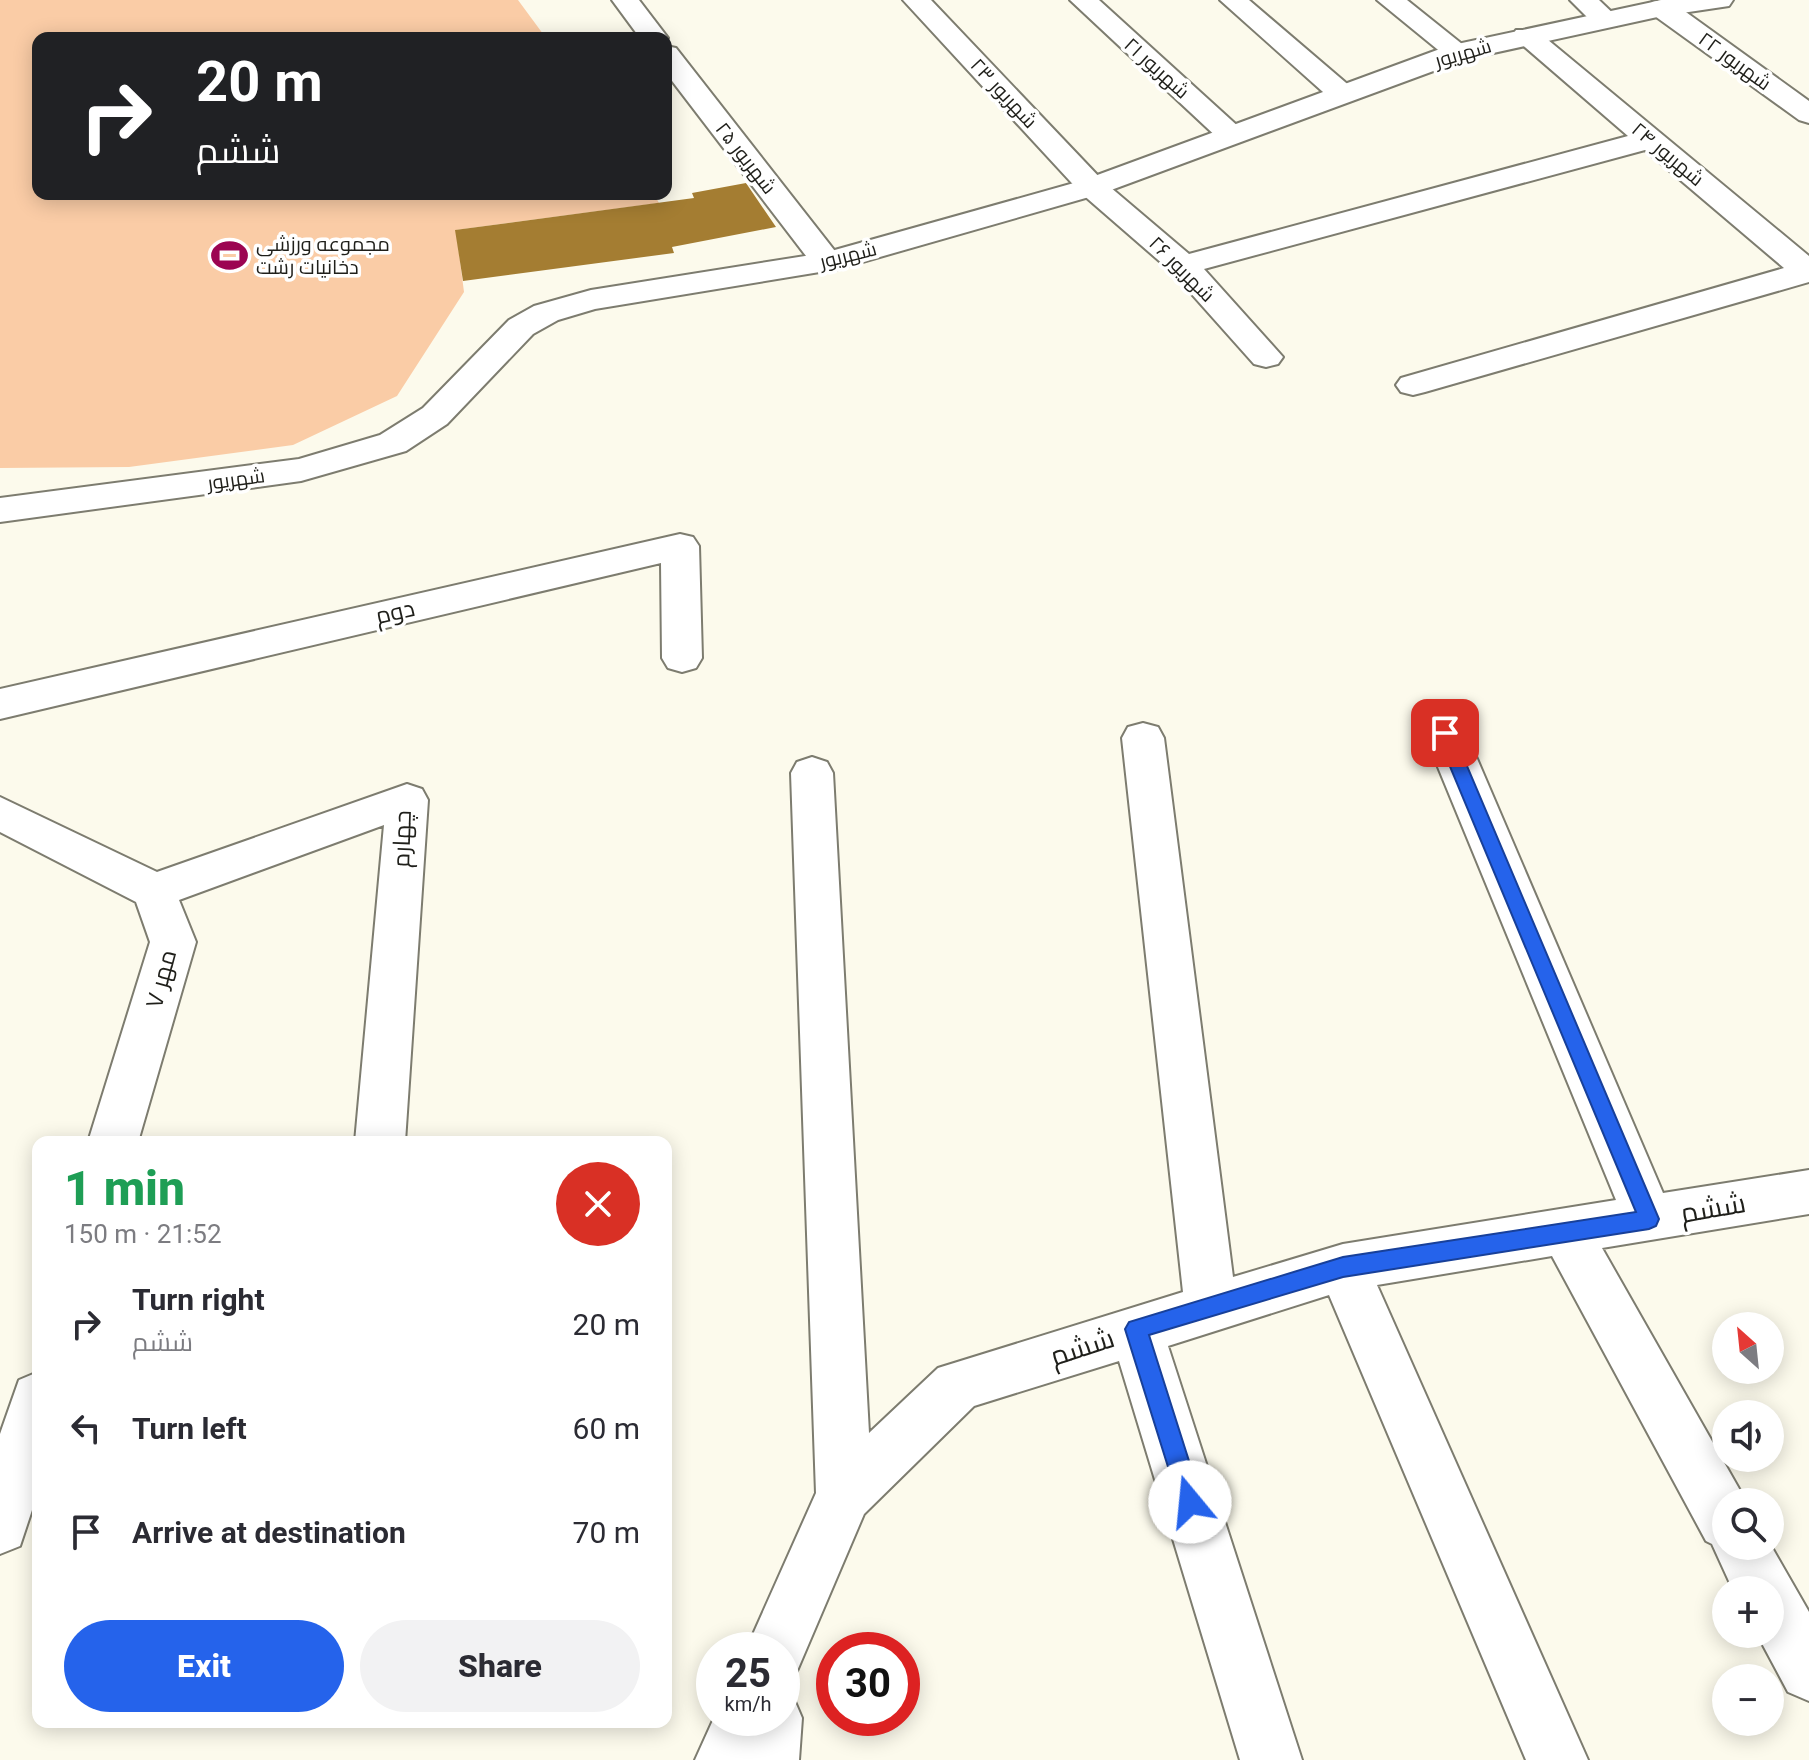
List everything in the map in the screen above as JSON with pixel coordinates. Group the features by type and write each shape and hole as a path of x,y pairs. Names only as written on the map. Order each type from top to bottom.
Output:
{"street":[{"path":"625,0 649,32"},
{"name":"شهریور ۲۳","path":"916,0 1092,187"},
{"name":"شهریور ۲۱","path":"1083,0 1231,135"},
{"path":"1233,0 1342,94"},
{"path":"1390,0 1458,52"},
{"name":"شهریور","path":"0,510 301,470 340,461 393,443 435,416 521,327 546,313 591,300 827,262 1092,187 1458,52 1526,36 1594,10 1662,8 1720,0"},
{"name":"شهریور ۲۲","path":"1662,8 1809,114"},
{"name":"شهریور ۲۴","path":"1526,36 1809,271"},
{"name":"شهریور ۲۵","path":"672,62 827,262"},
{"path":"1183,265 1651,139"},
{"name":"شهریور ۲۶","path":"1092,187 1183,265 1266,357"},
{"path":"1413,385 1809,271"},
{"name":"دوم","path":"0,704 680,546 682,658"},
{"path":"1445,733 1649,1219"},
{"path":"1143,738 1211,1306"},
{"path":"812,773 844,1494"},
{"name":"چهارم","path":"154,891 407,800 380,1136"},
{"path":"0,813 154,891"},
{"name":"مهر ۷","path":"115,1136 173,942 154,891"},
{"name":"ششم","path":"784,1632 844,1494 957,1386 1343,1267 1809,1192"},
{"path":"1566,1233 1712,1496"},
{"path":"1343,1267 1557,1760"},
{"path":"1136,1329 1271,1760"},
{"path":"0,1526 32,1418"},
{"path":"1784,1625 1809,1671"},
{"path":"726,1760 737,1736"},
{"path":"768,1760 770,1736"}],"shaded area":[{"name":"مجموعه ورزشی دخانیات رشت","path":"0,0 518,0 542,32 32,32 32,200 657,200 659,203 456,230 464,292 397,396 293,445 129,467 0,468"}],"building":[{"path":"746,183 776,227 672,247 674,253 463,281 455,230 694,198 692,193"}],"place":[{"name":"مجموعه ورزشی دخانیات رشت","path":"230,255"}],"route":[{"path":"1190,1502 1136,1329 1343,1267 1649,1219 1445,733"}]}
